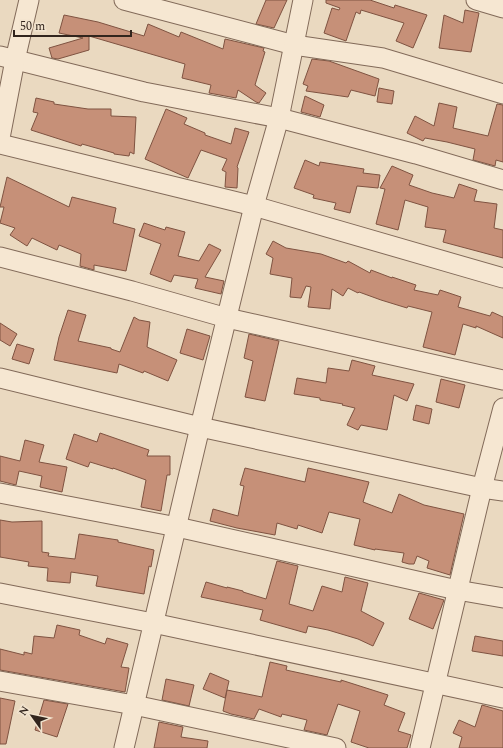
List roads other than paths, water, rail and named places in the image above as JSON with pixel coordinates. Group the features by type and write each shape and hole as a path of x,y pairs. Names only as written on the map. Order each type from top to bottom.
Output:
{"street":[{"path":"0,138 8,58 29,0"},
{"path":"124,0 294,45 383,58 503,94"},
{"path":"124,748 254,206 279,118 303,0"},
{"path":"476,0 503,8"},
{"path":"8,58 144,92 279,118 416,154 503,180"},
{"path":"0,144 254,206 503,278"},
{"path":"0,257 132,291 227,318 503,380"},
{"path":"0,378 200,427 503,492"},
{"path":"420,748 457,590 503,408"},
{"path":"0,493 176,527 457,590 503,598"},
{"path":"0,593 153,623 435,682 503,698"},
{"path":"0,681 134,705 336,748"}]}
